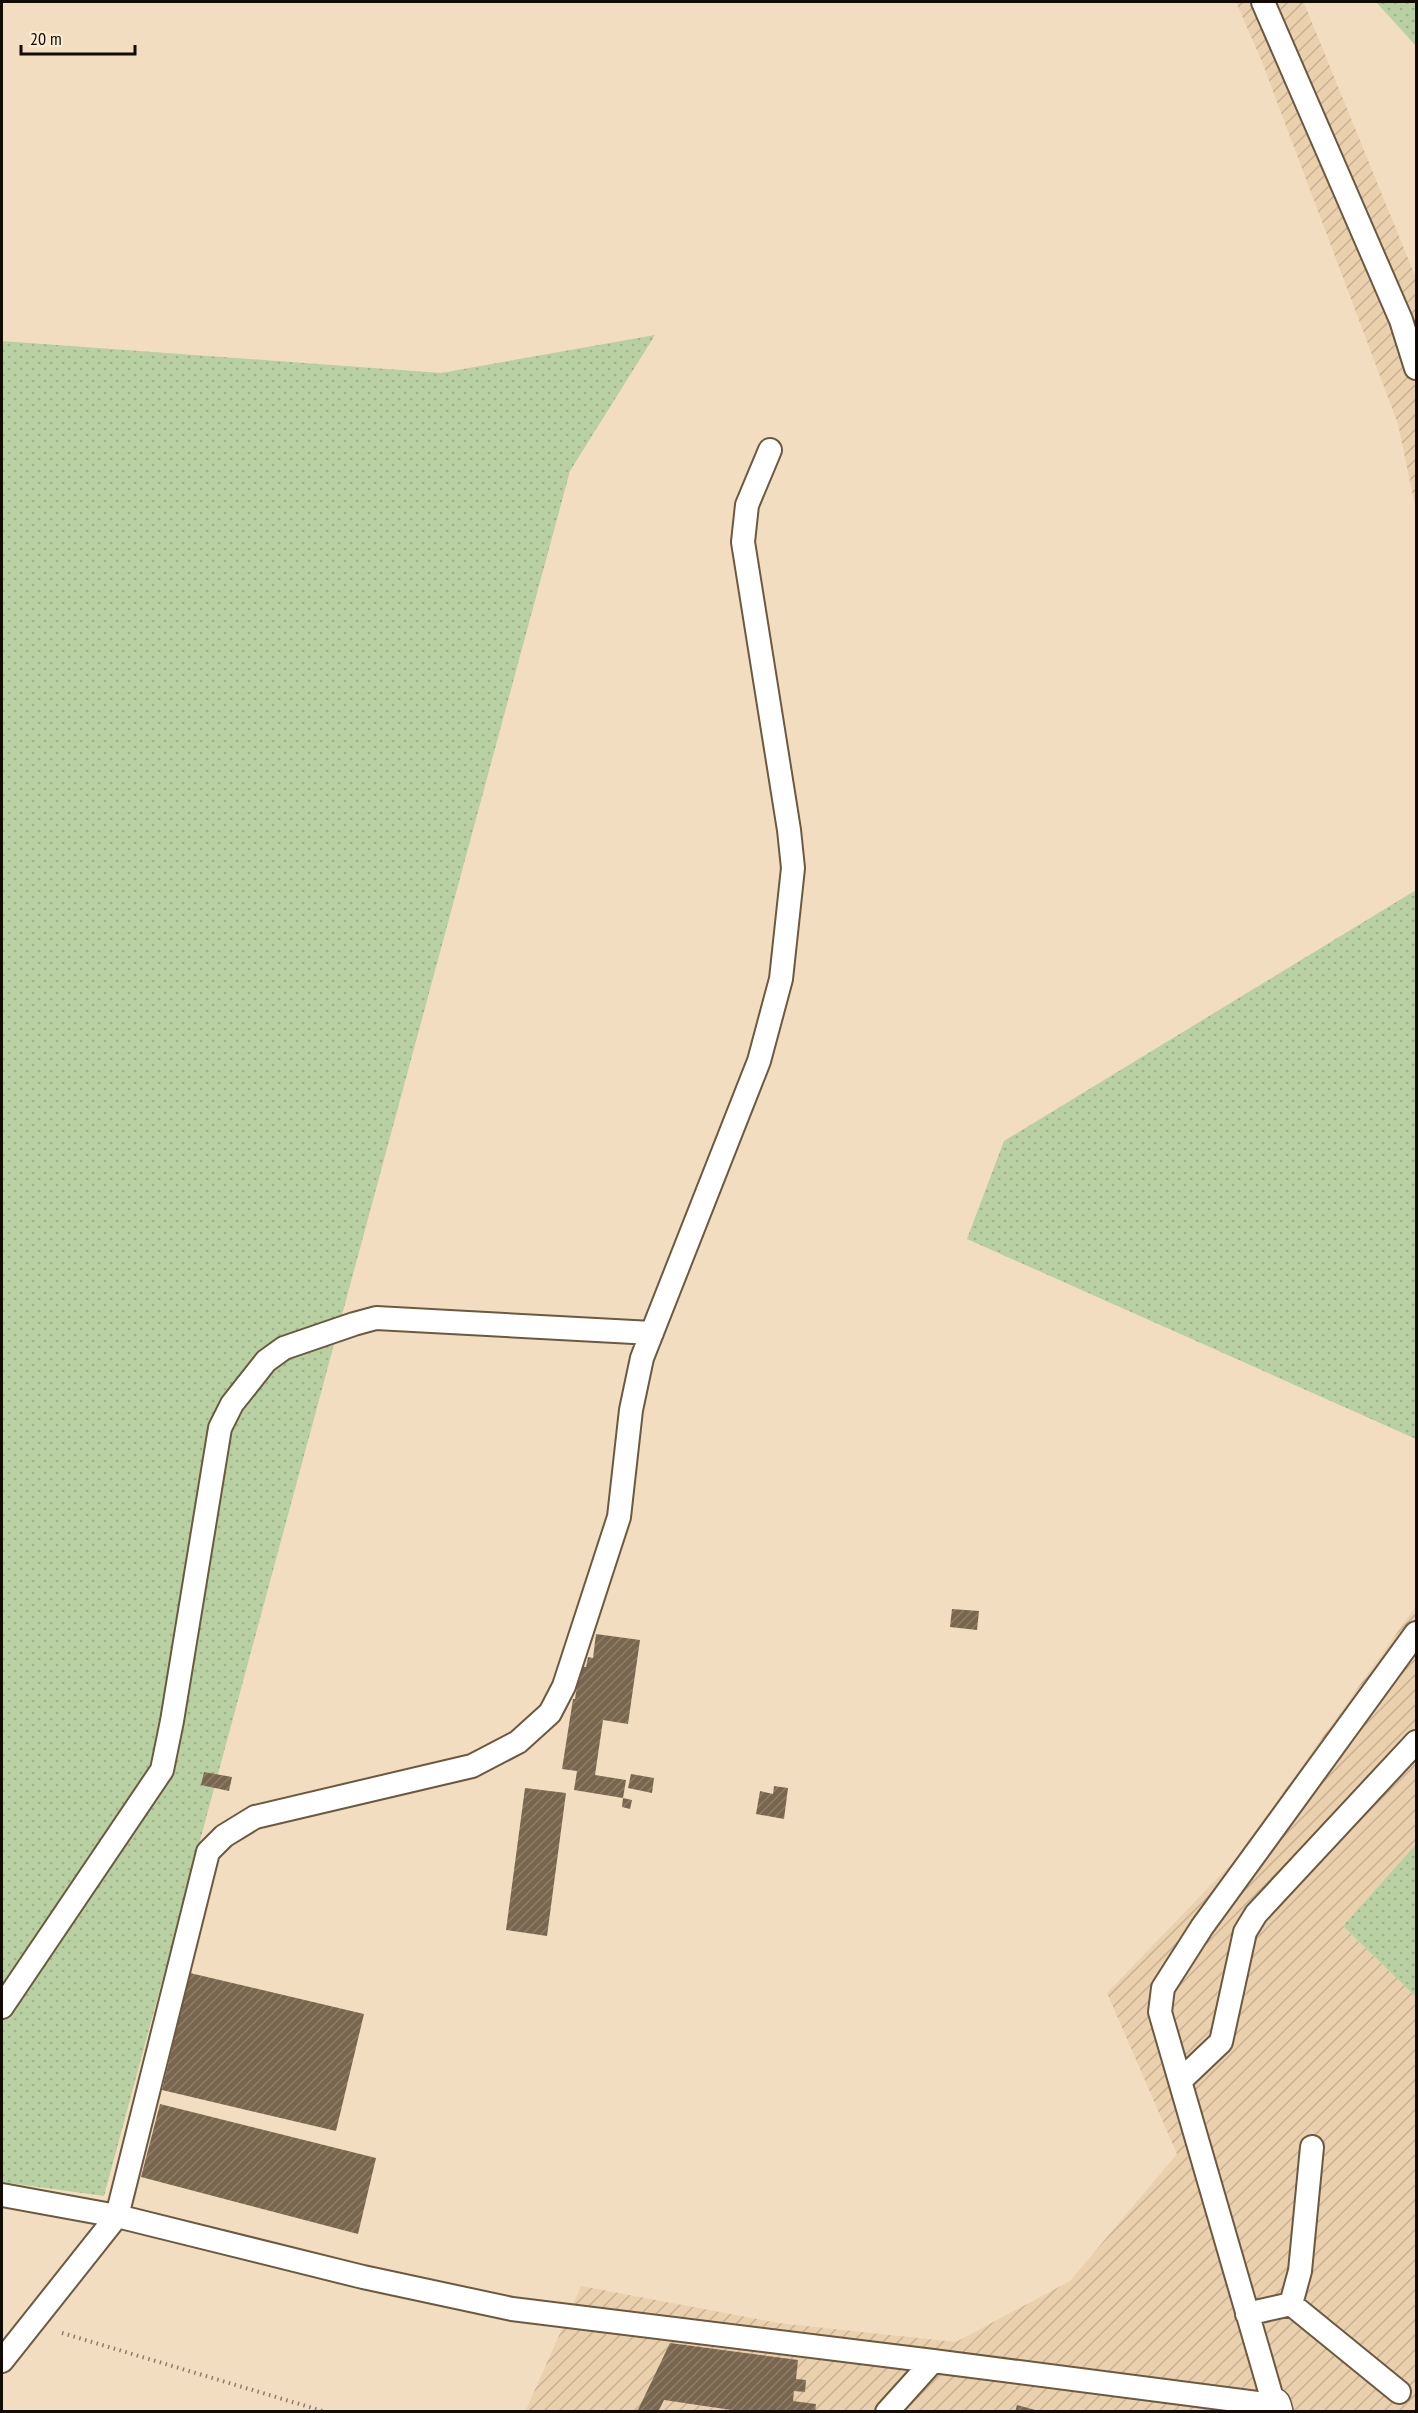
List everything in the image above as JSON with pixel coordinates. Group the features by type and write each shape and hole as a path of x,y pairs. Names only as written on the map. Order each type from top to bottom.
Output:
{"lane":[{"path":"1263,2 1401,320 1416,368"},
{"path":"2,2361 117,2216 208,1851 224,1836 255,1817 472,1766 518,1742 550,1713 564,1686 619,1517 631,1410 642,1358 759,1061 781,978 792,868 789,830 743,542 747,505 770,450"},
{"path":"2,2007 162,1770 220,1428 232,1404 266,1361 284,1348 376,1318 652,1333"},
{"path":"2,2195 117,2216 363,2277 512,2309 933,2361 1275,2408 1160,2012 1163,1988 1202,1927 1416,1633"},
{"path":"1180,2081 1221,2042 1245,1932 1256,1914 1416,1742"},
{"path":"1290,2304 1300,2271 1312,2147"},
{"path":"1247,2314 1290,2304"},
{"path":"1290,2304 1399,2392"},
{"path":"887,2412 933,2361"}],"path":[{"path":"31,2323 326,2412"}],"shaded area":[{"path":"1236,2 1305,2 1416,278 1416,510 1398,424 1262,62"},
{"path":"1416,1606 1416,1844 1343,1926 1416,1997 1416,2411 525,2412 581,2286 778,2323 956,2342 1070,2281 1177,2154 1107,1993 1235,1860"}],"green space":[{"path":"1376,2 1416,2 1416,46"},
{"path":"655,335 570,471 104,2196 2,2182 2,341 441,373"},
{"path":"1416,890 1416,1439 967,1239 1004,1141"},
{"path":"1416,1844 1416,1997 1343,1926"}],"building":[{"path":"952,1609 979,1611 977,1630 950,1627"},
{"path":"596,1634 640,1640 628,1724 603,1720 595,1775 626,1780 623,1798 574,1790 577,1771 562,1769 580,1666 586,1667 588,1657 593,1658"},
{"path":"204,1772 232,1777 229,1791 201,1785"},
{"path":"631,1774 654,1778 652,1793 628,1788"},
{"path":"774,1786 788,1788 784,1819 756,1814 760,1791 773,1794"},
{"path":"525,1788 566,1793 547,1936 506,1930"},
{"path":"623,1798 632,1800 630,1809 622,1807"},
{"path":"190,1973 364,2014 336,2131 162,2090"},
{"path":"160,2104 376,2158 358,2234 141,2177"},
{"path":"670,2343 798,2360 796,2379 806,2380 805,2392 794,2391 793,2401 816,2404 815,2412 745,2412 664,2400 658,2412 637,2412"},
{"path":"1017,2405 1039,2411 1039,2412 1015,2412"}]}
